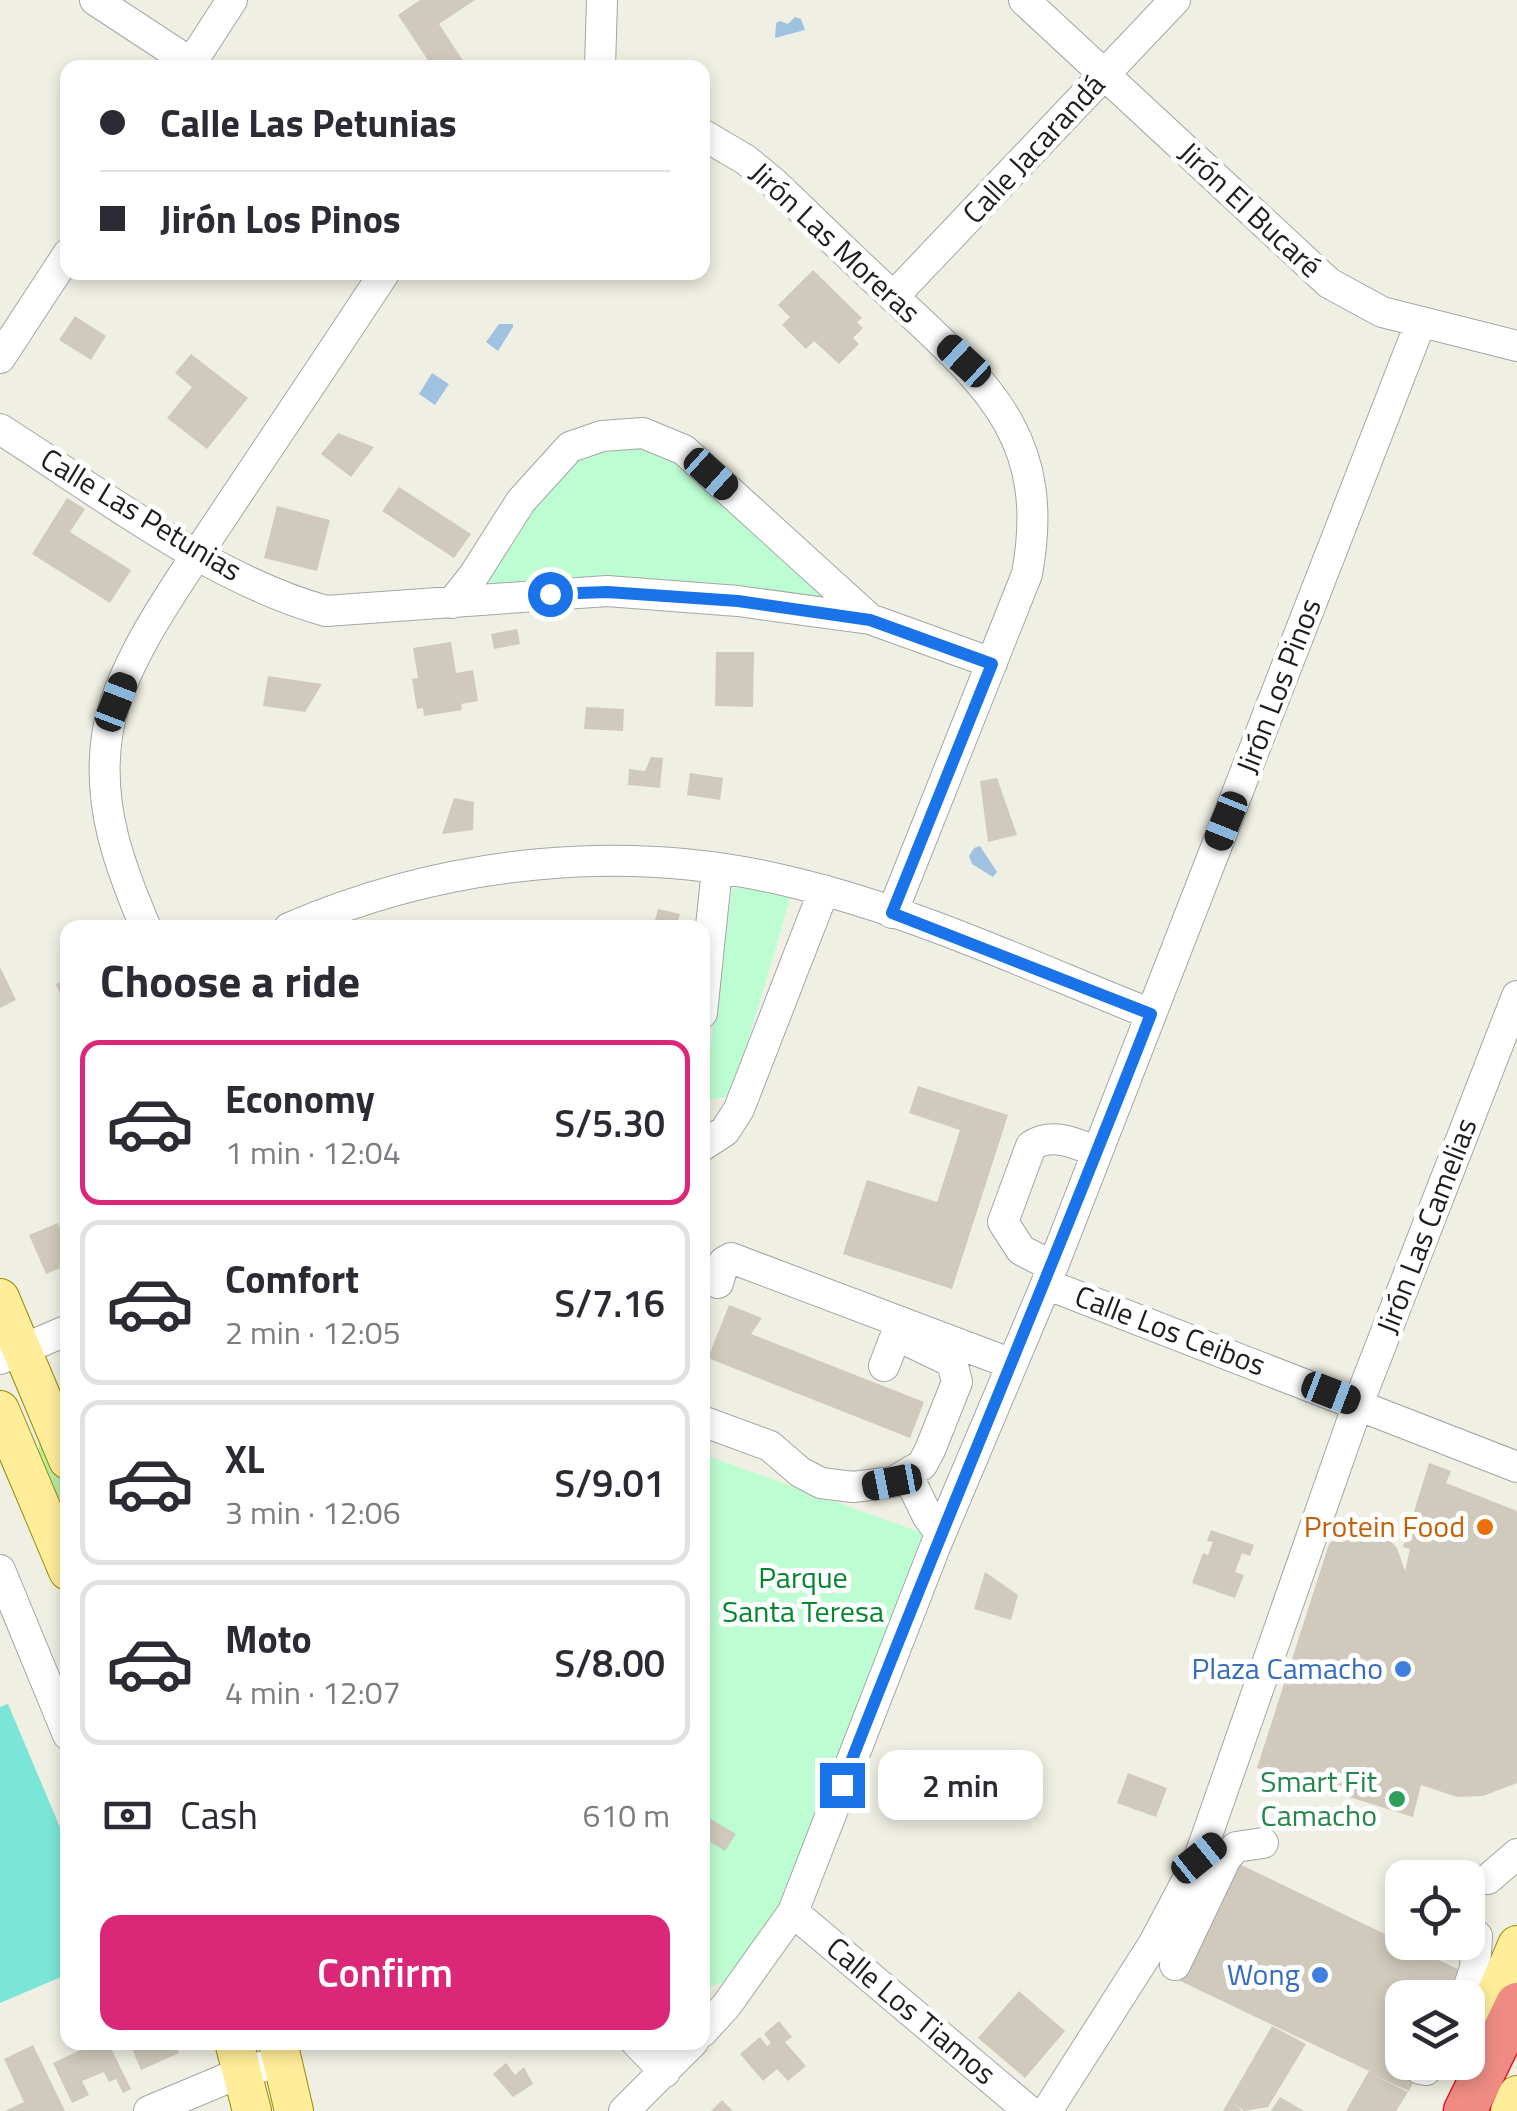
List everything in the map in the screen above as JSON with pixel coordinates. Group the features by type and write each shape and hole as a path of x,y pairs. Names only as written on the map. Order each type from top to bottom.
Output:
{"highway":[{"path":"1465,2111 1514,1983"},
{"path":"1487,2111 1517,2046"}],"main road":[{"path":"0,1298 11,1354 60,1442"},
{"path":"0,1410 60,1552"},
{"path":"24,1464 28,1443 45,1432 60,1444"},
{"path":"1485,2032 1514,1983"},
{"path":"280,2052 294,2111"},
{"path":"238,2057 252,2111"},
{"path":"1442,2111 1458,2080"},
{"path":"1510,2111 1517,2095"},
{"path":"271,2111 286,2111"}],"street":[{"path":"94,0 183,60"},
{"path":"193,60 232,0"},
{"path":"600,60 602,0"},
{"name":"Jirón El Bucaré","path":"1024,0 1312,270 1364,304 1420,324 1517,346"},
{"name":"Calle Jacarandá","path":"893,297 1175,0"},
{"name":"Jirón Las Moreras","path":"710,139 760,172 982,381 1010,423 1026,463 1032,505 1031,550 1020,597 892,913"},
{"path":"0,358 60,266"},
{"path":"143,920 111,834 104,780 107,737 123,681 197,555 380,280"},
{"name":"Jirón Los Pinos","path":"714,2005 792,1912 940,1534 1049,1275 1420,324"},
{"name":"Calle Las Petunias","path":"0,428 197,555 298,603 326,611 607,592 738,601 870,620 992,664"},
{"path":"452,604 521,501 570,447 602,436 643,433 684,450 870,620"},
{"path":"308,920 420,883 512,867 608,862 717,869 824,890 1151,1014"},
{"path":"710,936 717,869"},
{"path":"710,1141 725,1131 740,1109 824,890"},
{"name":"Jirón Las Camelias","path":"1047,2111 1154,1943 1235,1799 1358,1404 1517,996"},
{"name":"Calle Los Ceibos","path":"1097,1152 1066,1140 1041,1140 1031,1146 1004,1222 1022,1250 1049,1275 1517,1467"},
{"path":"718,1284 724,1262 730,1258 1012,1364"},
{"path":"11,1354 60,1333"},
{"path":"710,1424 770,1446 800,1472 821,1483 853,1488 908,1476 922,1465 957,1382 952,1362 904,1339 894,1340 884,1366"},
{"path":"908,1476 940,1534"},
{"path":"0,1570 60,1716"},
{"path":"1175,1965 1226,1858 1250,1839 1215,1844 1199,1858"},
{"path":"1488,1879 1517,1854"},
{"name":"Calle Los Tiamos","path":"792,1912 1029,2111"},
{"path":"1485,1948 1514,1983"},
{"path":"644,2050 666,2072"},
{"path":"624,2111 685,2050"},
{"path":"150,2111 238,2057 280,2052"}],"green space":[{"path":"640,442 676,455 843,611 474,591 572,455"},
{"path":"732,888 793,889 732,1095 710,1100 710,1050"},
{"path":"45,1441 60,1463 60,1522 39,1458 39,1443"},
{"name":"Parque Santa Teresa","path":"710,1457 931,1536 818,1822 781,1902 724,1982 710,1987"}],"shaded area":[{"path":"795,17 801,19 805,30 775,38 776,23 788,24"},
{"path":"499,324 513,327 498,351 486,342"},
{"path":"432,373 449,384 435,405 419,394"},
{"path":"980,846 997,872 993,877 972,864 969,856"},
{"path":"8,1704 60,1827 60,1977 0,2003 0,1707"}],"building":[{"path":"420,0 475,0 439,24 463,60 428,60 398,15"},
{"path":"813,270 862,318 857,322 863,328 853,338 859,344 839,364 814,341 806,349 782,325 790,317 778,305"},
{"path":"75,316 106,336 91,360 59,340"},
{"path":"191,354 248,398 207,449 167,418 192,387 175,373"},
{"path":"338,433 374,447 351,477 321,454"},
{"path":"399,487 471,534 454,558 382,511"},
{"path":"67,498 85,509 70,532 131,570 110,603 32,554"},
{"path":"277,506 330,520 317,571 264,558"},
{"path":"517,629 520,644 494,649 491,634"},
{"path":"451,642 456,673 473,670 478,701 461,704 462,710 424,716 423,708 417,709 412,679 418,678 413,648"},
{"path":"716,652 754,652 753,707 715,706"},
{"path":"268,676 322,684 305,712 263,706"},
{"path":"586,707 624,709 623,731 584,729"},
{"path":"651,757 663,758 660,788 628,785 629,769 645,771"},
{"path":"690,773 723,778 720,800 687,795"},
{"path":"997,778 1017,835 988,842 980,781"},
{"path":"454,798 474,802 473,830 442,834"},
{"path":"658,909 680,914 678,920 655,920"},
{"path":"0,967 16,1000 0,1008"},
{"path":"918,1086 1008,1115 952,1289 843,1254 867,1180 937,1202 960,1130 909,1113"},
{"path":"58,1223 60,1268 46,1274 29,1235"},
{"path":"729,1305 762,1318 751,1334 924,1402 910,1438 710,1359"},
{"name":"Plaza Camacho","path":"1429,1463 1451,1471 1446,1483 1517,1511 1517,1783 1483,1796 1457,1797 1421,1785 1413,1817 1257,1768 1329,1544 1347,1530 1373,1529 1397,1548 1405,1571 1410,1549 1403,1547"},
{"path":"1211,1530 1254,1545 1250,1556 1242,1553 1235,1572 1244,1575 1235,1598 1192,1583 1203,1553 1208,1555 1213,1542 1207,1541"},
{"path":"985,1572 1018,1595 1011,1620 974,1609"},
{"path":"1128,1773 1167,1788 1156,1817 1117,1803"},
{"path":"710,1819 736,1834 725,1851 710,1842"},
{"name":"Wong","path":"1231,1860 1385,1934 1385,1960 1439,1960 1466,1973 1463,1980 1385,1980 1385,2080 1414,2080 1409,2091 1373,2075 1408,2092 1396,2111 1346,2111 1369,2071 1174,1978"},
{"path":"1019,1991 1065,2031 1025,2078 978,2038"},
{"path":"779,2021 792,2037 785,2042 806,2066 788,2081 777,2069 763,2081 740,2054 760,2037 767,2046 771,2043 764,2034"},
{"path":"1272,2026 1306,2044 1268,2107 1244,2111 1234,2103 1242,2111 1223,2111"},
{"path":"33,2045 65,2111 5,2111 24,2102 4,2059"},
{"path":"80,2050 112,2050 131,2089 123,2093 116,2079 109,2082 104,2072 82,2081 89,2095 72,2103 53,2063"},
{"path":"132,2050 178,2050 179,2053 141,2070"},
{"path":"506,2063 515,2075 524,2067 533,2084 513,2097 493,2074"},
{"path":"1280,2097 1304,2111 1271,2111"},
{"path":"722,2100 733,2111 711,2111"}],"place":[{"name":"Protein Food","path":"1485,1527"},
{"name":"Plaza Camacho","path":"1403,1669"},
{"name":"Smart Fit Camacho","path":"1397,1799"},
{"name":"Wong","path":"1320,1975"}],"route":[{"path":"550,594 607,592 738,601 870,620 992,664 892,913 1151,1014 842,1785"}]}
